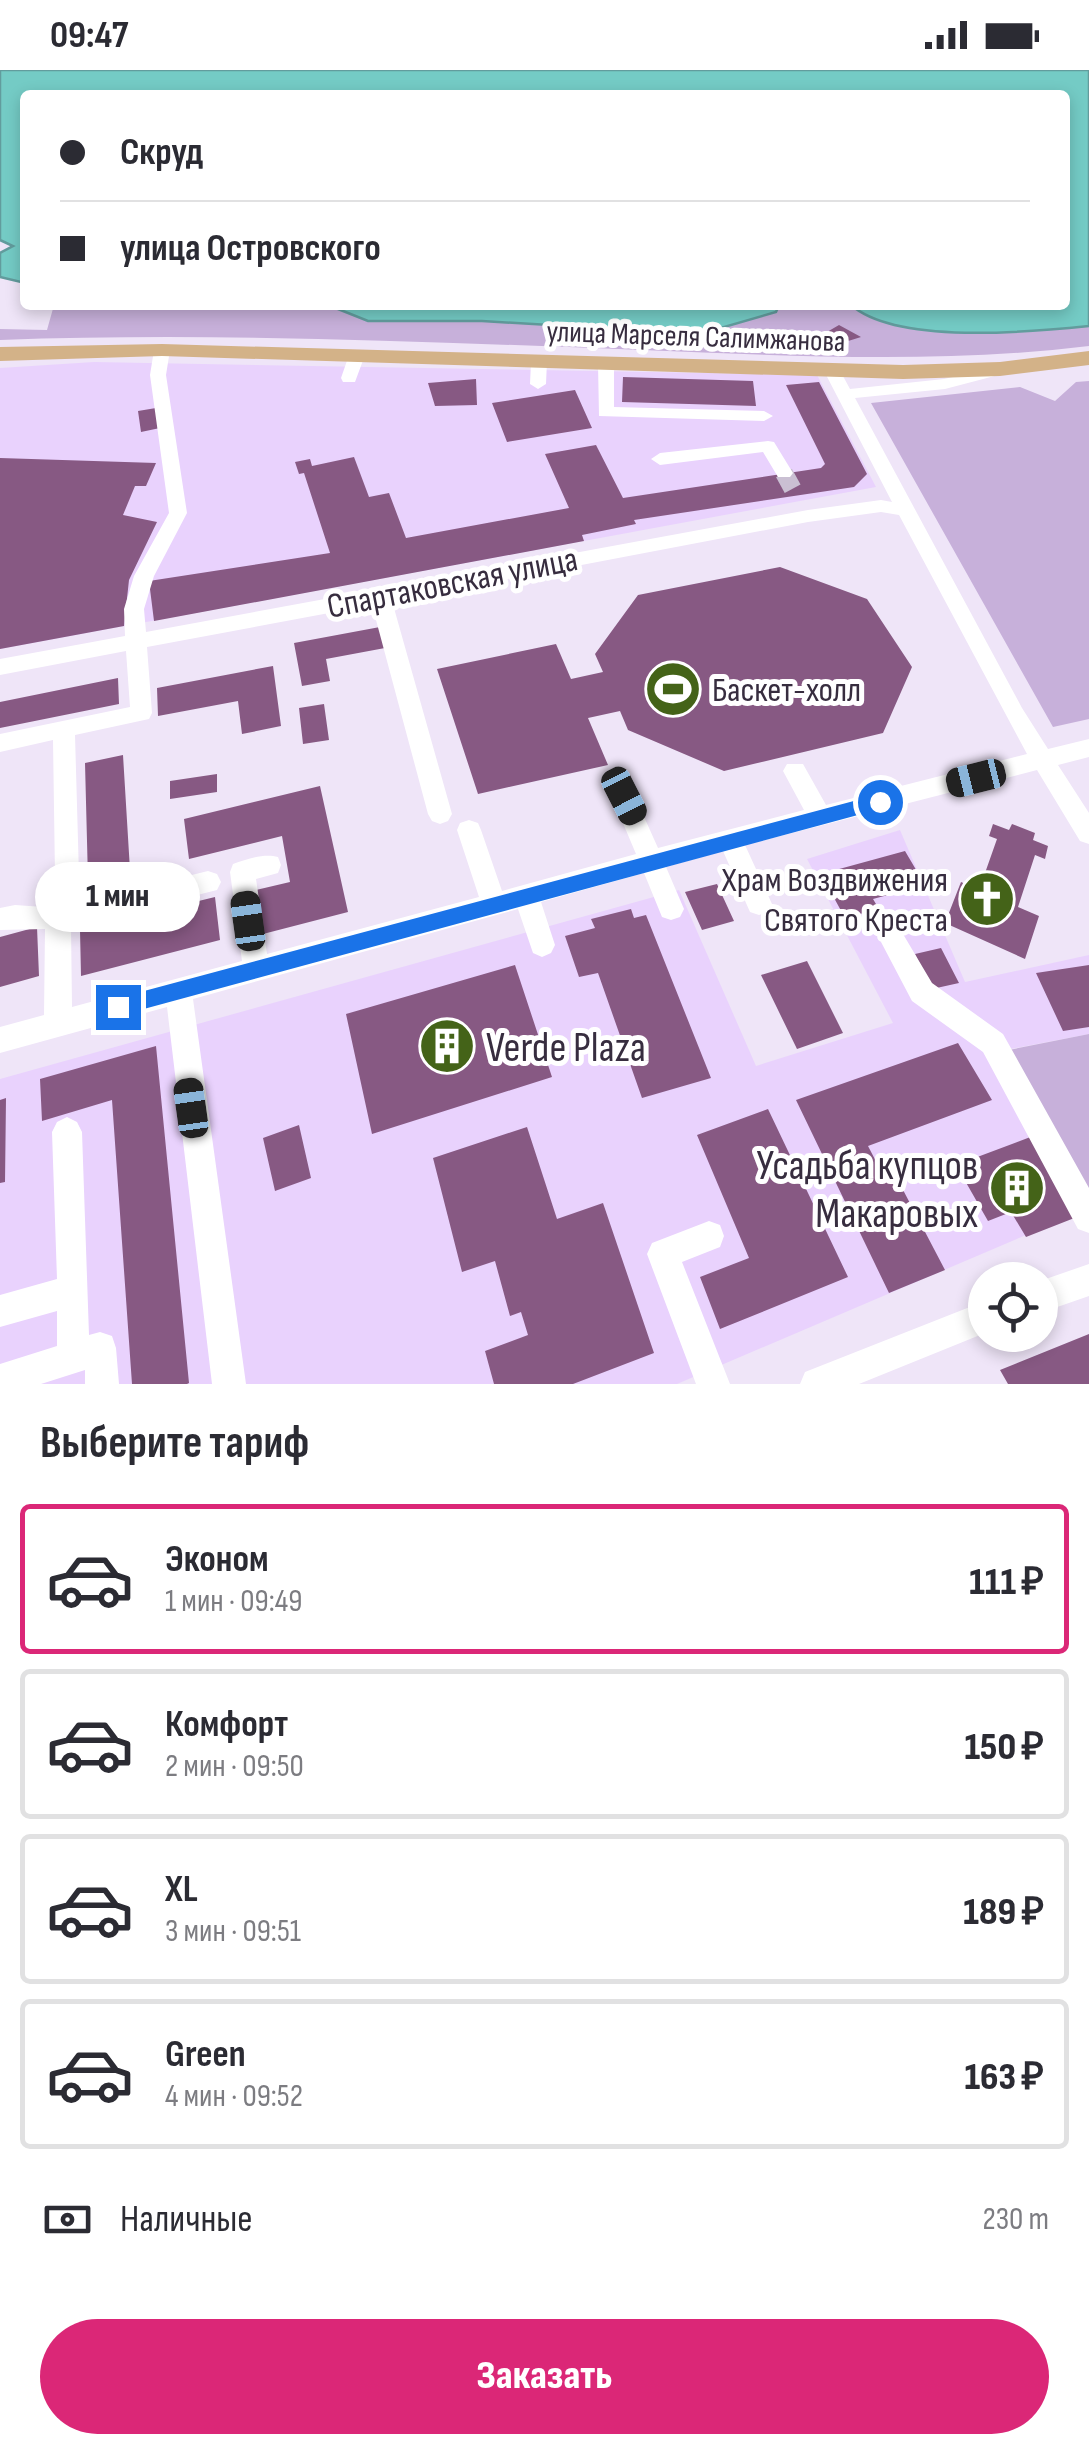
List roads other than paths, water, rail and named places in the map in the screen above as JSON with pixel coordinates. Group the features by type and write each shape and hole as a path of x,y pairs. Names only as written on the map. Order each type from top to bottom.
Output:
{"main road":[{"path":"0,350 140,342 921,363 1089,350"},
{"name":"улица Марселя Салимжанова","path":"0,350 357,356 539,373 606,364 831,370 1000,369 1089,358"}],"street":[{"path":"0,743 140,713 134,610 144,576 178,513 158,375 162,350"},
{"path":"349,378 357,356"},
{"path":"606,364 605,412 764,416"},
{"path":"847,394 946,384 1000,369"},
{"path":"831,370 1014,714 1089,834"},
{"path":"660,458 768,446 784,473"},
{"path":"796,495 808,516"},
{"name":"Спартаковская улица","path":"0,667 808,516 881,506 904,510"},
{"path":"380,596 440,814"},
{"path":"64,729 66,876"},
{"path":"0,1040 730,839 1089,748"},
{"path":"795,771 820,817"},
{"path":"624,796 643,834 670,908"},
{"path":"469,830 494,904"},
{"path":"730,839 759,904"},
{"path":"256,969 242,872 269,865"},
{"path":"0,919 58,919 208,882"},
{"path":"526,895 542,945"},
{"path":"58,919 58,1024"},
{"path":"894,942 922,992 993,1043 1089,1218"},
{"path":"178,990 229,1384"},
{"path":"67,1132 73,1357"},
{"path":"709,1236 663,1254 713,1384"},
{"path":"1058,1291 1089,1280"},
{"path":"0,1311 74,1290"},
{"path":"817,1384 968,1324"},
{"path":"0,1381 100,1348 102,1384"}],"tunnel":[{"path":"784,473 796,495"}],"place":[{"name":"Баскет-холл","path":"673,689"},
{"name":"Храм Воздвижения Святого Креста","path":"987,899"},
{"name":"Verde Plaza","path":"447,1046"},
{"name":"Усадьба купцов Макаровых","path":"1017,1188"}]}
